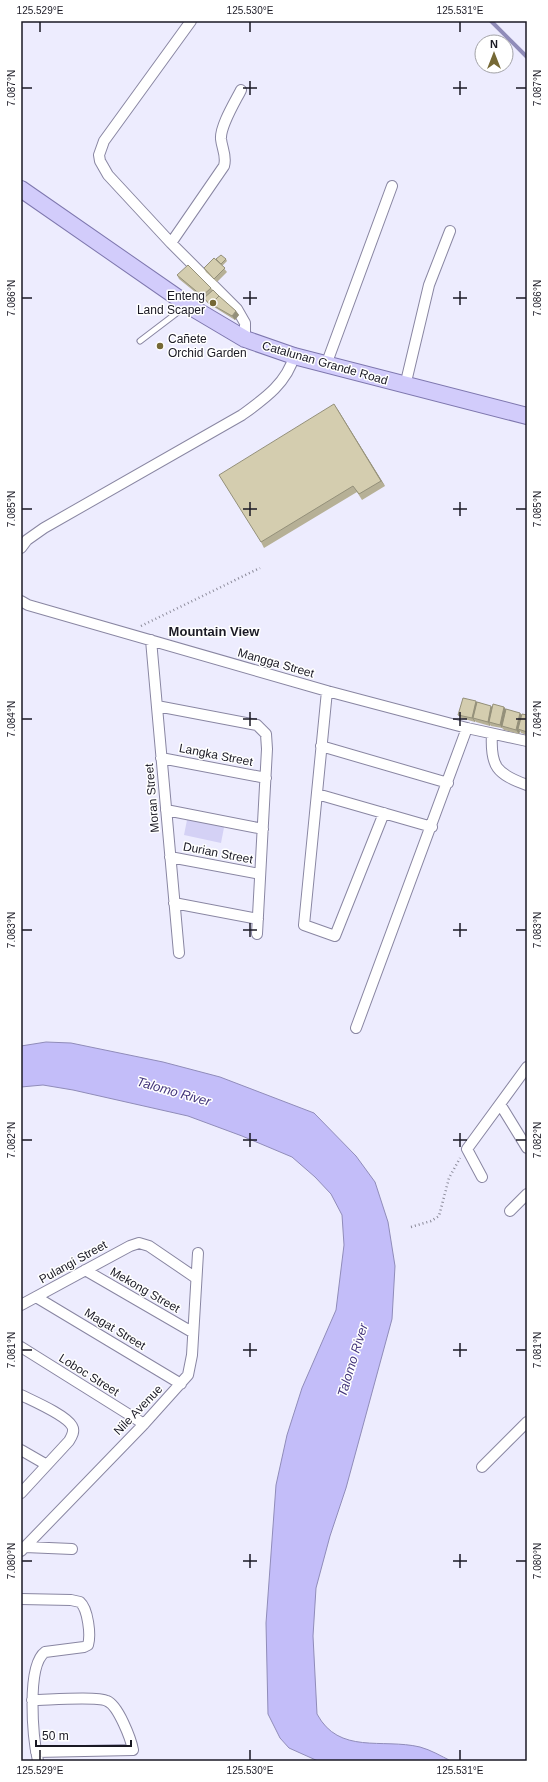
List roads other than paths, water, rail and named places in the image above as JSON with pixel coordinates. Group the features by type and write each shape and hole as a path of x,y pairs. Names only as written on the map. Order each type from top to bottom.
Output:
{"main road":[{"name":"Catalunan Grande Road","path":"21,189 188,305 245,339 294,356 405,386 527,416"}],"street":[{"path":"191,21 104,141 99,155 100,161 108,175 171,243 237,309 245,323 245,339"},
{"path":"171,243 224,166 226,160 221,138 222,130 241,90"},
{"path":"326,364 392,186"},
{"path":"405,386 430,285 450,230"},
{"path":"21,548 27,540 44,528 242,415 263,400 281,382 291,366 294,356"},
{"name":"Mangga Street","path":"21,602 327,691 467,728 527,741"},
{"name":"Moran Street","path":"151,640 179,953"},
{"path":"327,691 304,925 335,936 384,813"},
{"path":"157,706 257,725 266,734 268,744 257,934"},
{"path":"356,1028 432,827 467,728"},
{"path":"492,734 492,756 494,765 514,780 527,785"},
{"path":"321,746 448,783"},
{"name":"Langka Street","path":"162,758 266,778"},
{"path":"317,794 432,827"},
{"path":"166,810 263,829"},
{"name":"Durian Street","path":"170,857 260,874"},
{"path":"174,903 258,919"},
{"path":"482,1177 467,1149 527,1066"},
{"path":"500,1104 527,1148"},
{"path":"510,1211 527,1194"},
{"name":"Pulangi Street","path":"21,1305 130,1246 139,1243 149,1246 196,1278"},
{"name":"Nile Avenue","path":"23,1549 144,1424 188,1375 191,1366 198,1253"},
{"name":"Mekong Street","path":"85,1270 192,1332"},
{"name":"Magat Street","path":"36,1297 181,1384"},
{"name":"Loboc Street","path":"21,1348 144,1424"},
{"path":"21,1395 62,1417 72,1425 73,1430 69,1441 21,1493"},
{"path":"482,1466 527,1422"},
{"path":"21,1450 47,1465"},
{"path":"23,1549 72,1549"},
{"path":"21,1600 71,1600 80,1602 85,1609 89,1636 88,1645 84,1648 45,1652 40,1656 35,1668 32,1700 37,1756 133,1750 129,1736 115,1708 108,1701 97,1699 32,1700"}],"lane":[{"path":"140,340 188,305"}],"water":[{"name":"Talomo River","path":"46,1042 71,1043 163,1062 220,1077 314,1113 356,1156 375,1182 388,1222 395,1266 392,1319 346,1488 330,1536 316,1588 313,1636 317,1714 326,1727 337,1735 349,1740 420,1747 432,1751 451,1761 318,1761 289,1748 280,1738 268,1714 266,1623 276,1485 287,1435 302,1388 336,1310 344,1245 342,1215 331,1194 315,1177 292,1157 188,1116 73,1090 43,1085 21,1087 21,1046"}],"waterway":[{"path":"491,21 527,57"}],"place":[{"name":"Enteng Land Scaper","path":"213,303"},
{"name":"Cañete Orchid Garden","path":"160,346"}],"district":[{"name":"Mountain View","path":"214,631"}]}
